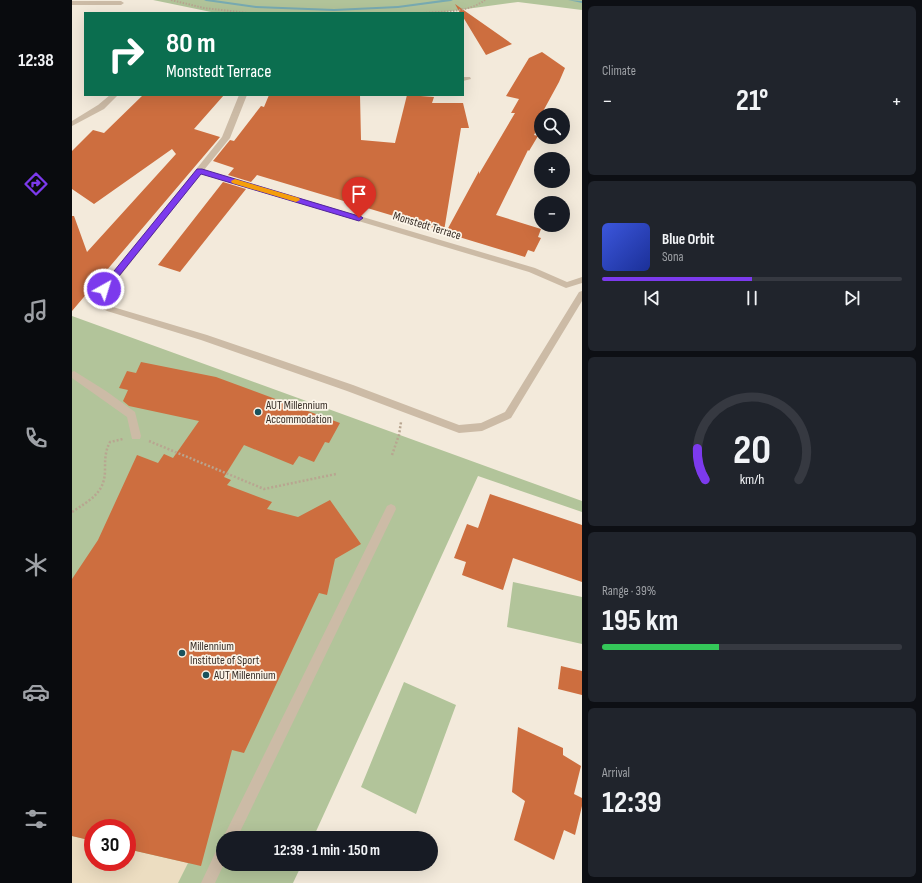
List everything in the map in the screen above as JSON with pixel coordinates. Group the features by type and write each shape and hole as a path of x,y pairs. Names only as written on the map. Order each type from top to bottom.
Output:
{"street":[{"path":"72,3 121,4"},
{"path":"72,124 101,107 113,96"},
{"path":"243,96 226,138 95,301 110,309 204,337 403,407 459,429 482,427 508,415 582,294"},
{"name":"Monstedt Terrace","path":"199,171 532,270 566,285 582,280"},
{"path":"74,375 132,415 136,436"},
{"path":"233,831 391,509"},
{"path":"208,883 216,866"}],"path":[{"path":"171,0 204,8 239,12"},
{"path":"430,12 472,6 485,0"},
{"path":"392,454 399,435 403,407"},
{"path":"72,512 99,492 103,486 106,448 110,442 136,436 264,489 336,474"}],"green space":[{"path":"153,0 582,0 582,10 518,2 444,12 211,12"},
{"name":"AUT Millennium","path":"72,316 582,501 582,512 478,476 316,831 216,831 216,871 299,871 293,883 72,883"},
{"path":"513,582 582,597 582,644 507,627"},
{"path":"404,682 456,705 416,814 361,787"}],"shaded area":[{"path":"72,836 84,839 84,871 136,871 136,851 188,863 178,883 72,883"}],"building":[{"path":"455,4 512,44 486,55 464,19 464,12 459,12"},
{"path":"542,52 565,68 545,108 534,108 534,143 529,151 528,150 496,215 534,227 534,232 540,232 538,237 541,238 534,252 528,250 525,257 446,232 479,171 479,174 515,113 511,113 519,99 506,96 529,58"},
{"path":"142,96 223,96 194,129 220,137 72,311 72,216 74,216 87,252 176,154 172,149 94,204 72,189 72,151 93,130 104,133"},
{"path":"269,96 360,96 361,140 395,143 407,96 434,97 432,103 463,103 469,128 461,128 444,231 257,175 251,182 228,175 234,168 213,161 230,140 234,141 261,106 264,107"},
{"path":"223,182 246,189 180,272 158,265"},
{"name":"AUT Millennium","path":"141,362 216,377 340,423 329,443 325,442 314,462 299,456 293,465 244,445 224,477 231,480 227,485 272,502 267,509 298,517 330,500 361,544 335,559 327,595 319,593 244,753 232,750 201,866 136,851 136,819 84,819 84,839 72,836 72,579 98,540 137,455 158,463 164,454 173,458 199,421 129,406 123,401 128,390 119,388 127,371 136,373"},
{"path":"490,494 582,525 582,582 513,558 503,590 462,575 466,562 454,558 467,524 478,528"},
{"path":"561,666 582,671 582,695 558,689"},
{"path":"518,727 563,748 563,755 581,766 574,794 582,798 582,806 575,835 564,830 554,860 514,840 525,801 512,792"}],"waterway":[{"path":"206,0 256,7 334,10 398,7 451,0"},
{"path":"570,0 582,2"}],"slow traffic":[{"path":"235,181 296,200"}],"place":[{"name":"AUT Millennium Accommodation","path":"258,412"},
{"name":"Millennium Institute of Sport","path":"182,653"},
{"name":"AUT Millennium","path":"206,675"}],"route":[{"path":"104,289 199,171 359,218"}]}
